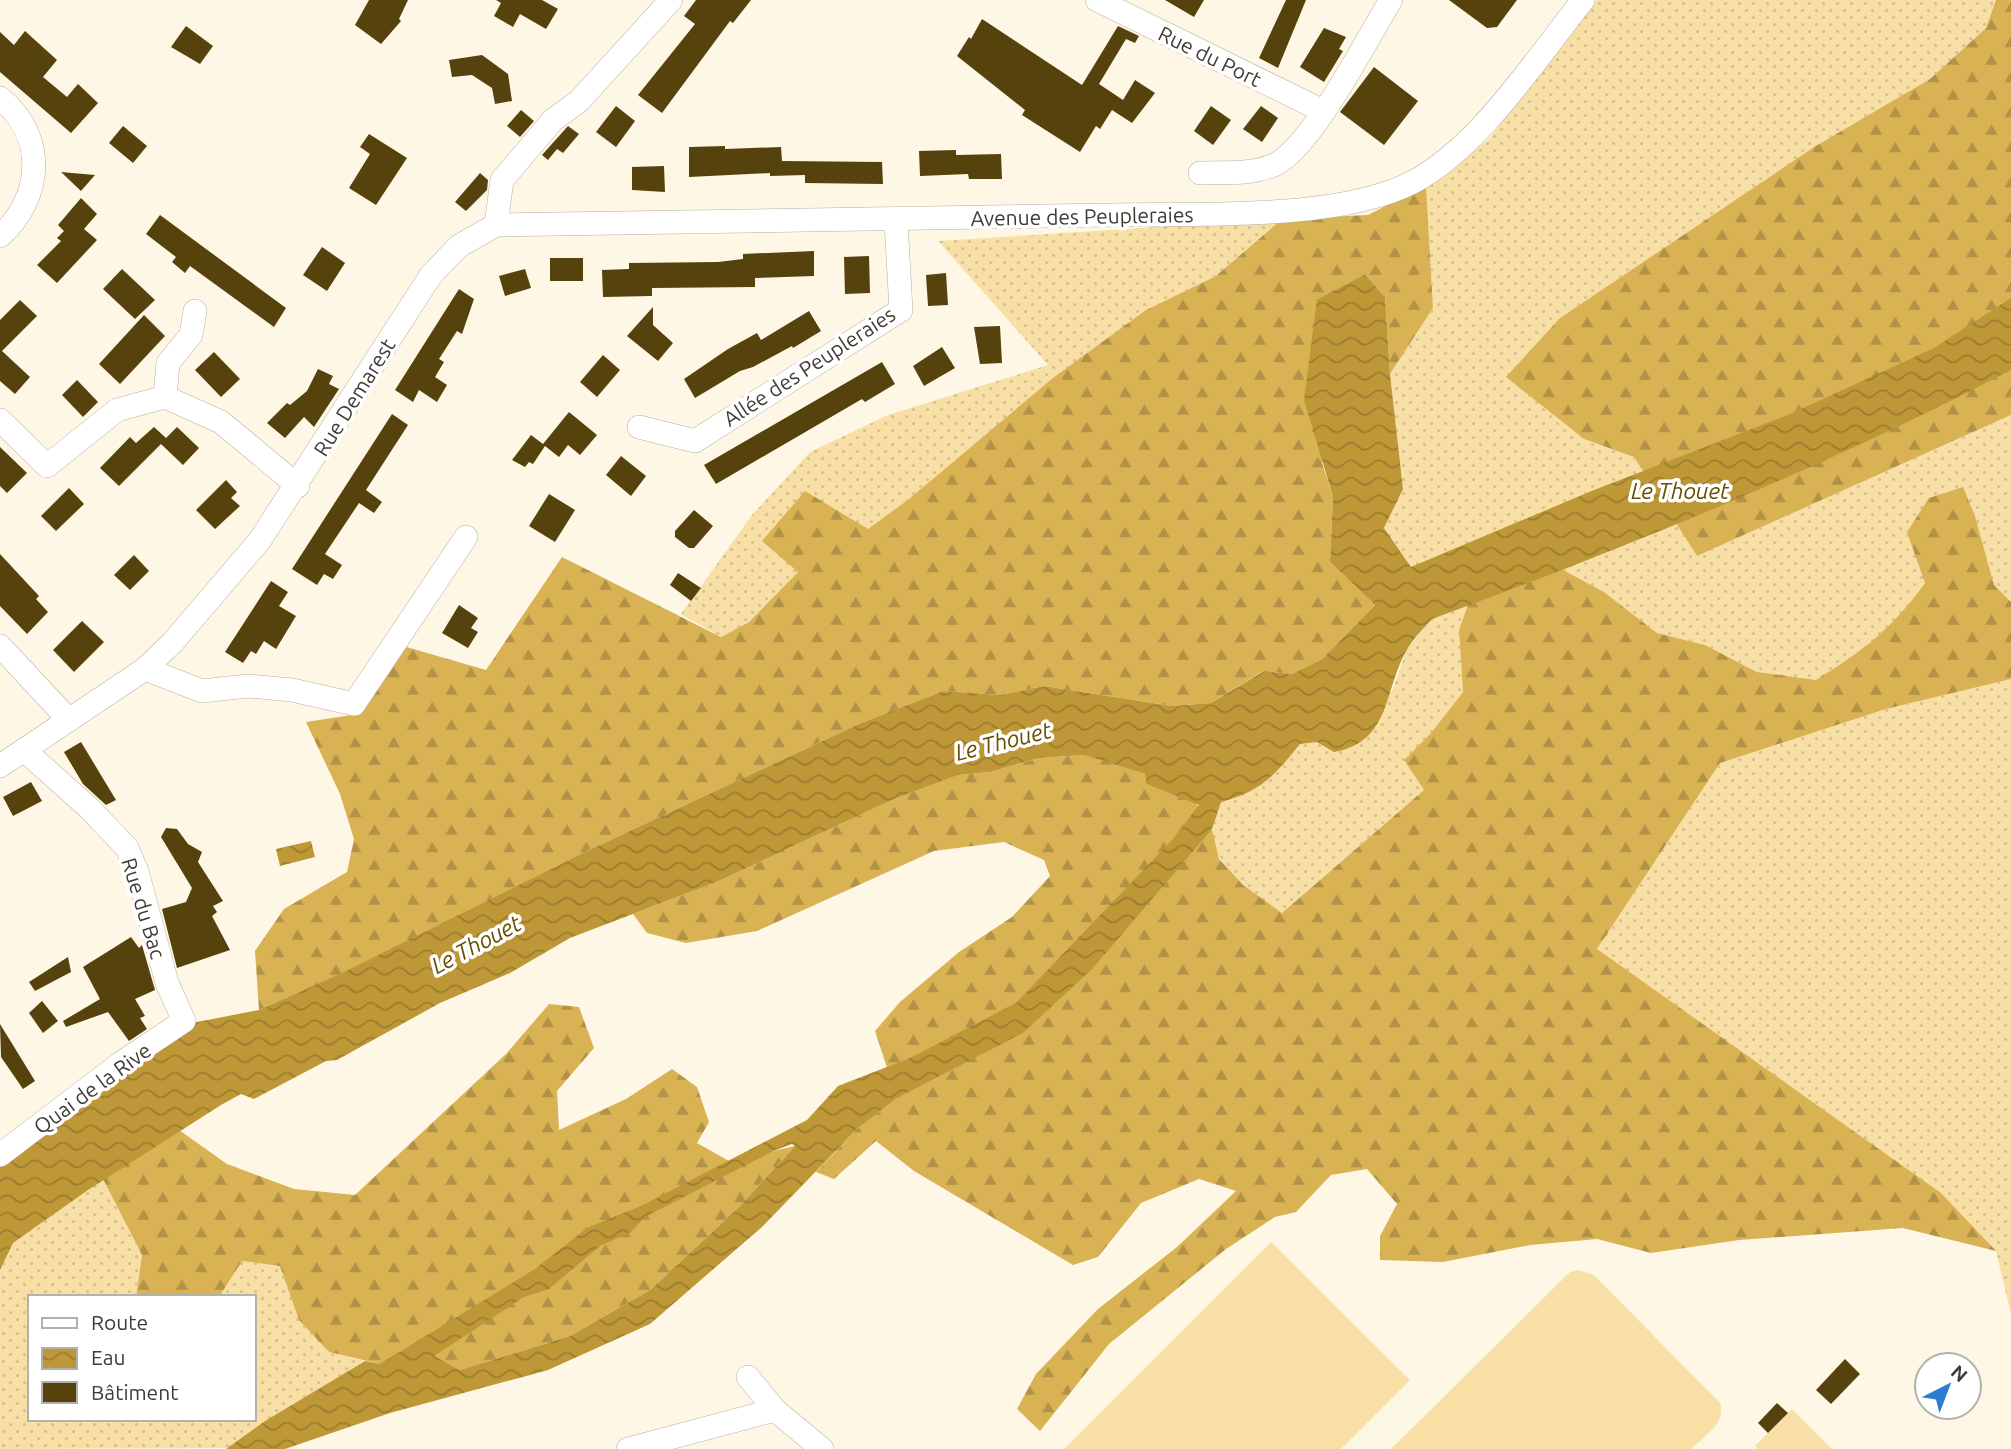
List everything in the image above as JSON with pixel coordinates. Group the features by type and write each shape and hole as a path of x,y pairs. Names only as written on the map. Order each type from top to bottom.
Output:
{"street":[{"path":"496,225 502,180 553,120 579,101 671,0"},
{"name":"Rue du Port","path":"1097,0 1323,111"},
{"path":"1200,173 1258,171 1278,164 1303,139 1323,111 1391,0"},
{"name":"Avenue des Peupleraies","path":"496,225 896,221 1265,211 1338,204 1388,194 1443,164 1475,134 1583,0"},
{"path":"0,98 18,116 34,144 33,175 26,196 16,222 0,236"},
{"name":"Allée des Peupleraies","path":"639,427 695,441 901,310 896,221"},
{"name":"Rue Demarest","path":"0,766 145,669 173,642 260,540 298,486 431,275 459,246 496,225"},
{"path":"165,397 168,363 191,335 195,311"},
{"path":"0,420 47,466 117,410 165,397 221,422 298,486"},
{"path":"145,669 202,691 248,686 292,690 354,704 466,537"},
{"path":"0,646 69,720"},
{"name":"Rue du Bac","path":"24,750 90,809 127,848 137,871 160,960 184,1021"},
{"name":"Quai de la Rive","path":"0,1155 121,1063 184,1021"},
{"path":"748,1377 775,1410 822,1449"},
{"path":"628,1449 775,1410"}],"shaded area":[{"path":"1597,0 1996,0 1986,28 1930,79 1814,147 1560,318 1584,439 1634,457 1697,556 2011,415 2011,602 1994,586 1975,516 1903,612 1869,646 1816,680 1757,672 1705,645 1657,633 1604,592 1459,630 1463,692 1431,733 1404,760 1424,790 1282,913 1247,888 1218,855 1213,828 1221,802 1257,787 1274,774 1300,744 1317,742 1392,691 1407,649 1432,619 1411,567 1384,528 1403,489 1390,374 1433,308 1426,185 1488,140"},
{"path":"1282,219 1216,276 1146,310 909,499 868,529 799,571 749,622 721,637 681,614 752,515 810,452 888,415 1048,365 938,241"},
{"path":"2011,679 2011,1314 1996,1251 1597,949 1720,763 1886,709"},
{"path":"103,1179 142,1255 136,1295 28,1295 28,1421 256,1421 256,1295 220,1295 242,1261 281,1266 299,1320 329,1352 365,1361 265,1421 230,1448 0,1449 0,1270 13,1243"},
{"path":"1271,1242 1410,1380 1341,1449 1064,1449"},
{"path":"1578,1270 1594,1275 1720,1403 1720,1417 1708,1434 1691,1449 1391,1449 1570,1272"},
{"path":"1792,1409 1832,1449 1758,1449 1755,1446"}],"green space":[{"path":"1996,0 2011,0 2011,415 1697,556 1634,457 1584,439 1506,377 1560,318 1814,147 1930,79 1986,28"},
{"path":"1426,185 1433,308 1390,374 1385,297 1365,274 1317,299 1322,463 1333,497 1330,562 1375,605 1322,659 1292,674 1263,671 1211,703 1172,706 1044,686 1000,695 943,691 861,723 591,849 343,973 259,1010 255,951 284,909 347,872 354,839 340,794 306,722 358,714 403,646 486,670 562,557 721,637 749,622 798,572 762,541 805,491 868,529 909,499 1053,378 1146,310 1216,276 1282,219 1368,215"},
{"path":"1963,487 1975,516 1994,585 2011,602 2011,679 1886,709 1720,763 1597,949 1941,1193 1996,1251 1903,1228 1739,1240 1651,1253 1597,1239 1530,1245 1443,1262 1380,1260 1380,1236 1397,1204 1367,1169 1331,1175 1296,1212 1275,1217 1226,1249 1109,1344 1040,1431 1017,1409 1036,1374 1098,1309 1177,1247 1236,1191 1199,1179 1141,1203 1098,1257 1073,1265 914,1171 876,1141 834,1179 816,1172 856,1130 897,1098 875,1031 900,1002 959,952 1012,917 1050,876 1044,860 1004,842 934,851 757,931 686,943 647,933 633,914 719,881 892,800 958,775 990,772 1039,758 1085,755 1145,774 1146,784 1196,803 1212,829 1219,859 1243,885 1282,913 1424,790 1404,760 1431,733 1463,692 1459,630 1468,605 1561,569 1604,592 1657,633 1705,645 1757,672 1816,680 1876,638 1925,583 1907,532 1929,498"},
{"path":"549,1004 579,1007 594,1048 557,1091 559,1130 626,1099 672,1069 697,1087 709,1122 697,1143 729,1161 795,1146 739,1207 650,1290 570,1336 460,1370 433,1356 380,1364 329,1352 299,1320 280,1266 242,1261 220,1295 136,1295 142,1255 103,1179 179,1130 227,1164 294,1189 355,1195 507,1053"}],"water":[{"name":"Le Thouet","path":"1365,274 1385,297 1390,374 1403,489 1384,528 1411,567 1594,490 1788,415 1934,348 2011,298 2011,370 1798,473 1652,534 1432,619 1408,648 1383,712 1367,737 1353,746 1334,752 1317,742 1300,744 1266,781 1247,793 1221,802 1212,829 1093,968 1023,1033 897,1098 856,1130 762,1227 650,1324 548,1370 390,1413 285,1449 226,1449 265,1421 365,1361 380,1364 535,1269 587,1228 643,1205 807,1120 838,1086 910,1058 1016,1003 1172,840 1199,805 1146,784 1145,774 1084,755 1039,758 990,772 958,775 892,800 719,881 570,938 510,973 440,1003 337,1060 326,1061 254,1099 241,1094 88,1190 13,1243 0,1270 0,1163 192,1023 259,1010 342,973 591,849 861,723 943,691 1000,695 1044,686 1172,706 1211,703 1264,671 1292,674 1322,659 1375,605 1330,562 1333,497 1304,400 1317,299","holes":["792,1144 795,1146 739,1207 650,1290 570,1336 460,1370 434,1356 524,1297 549,1289 600,1246 631,1232 645,1217 773,1151"]},
{"path":"311,841 315,857 280,866 276,849"}],"building":[{"path":"369,0 408,0 399,19 401,21 381,44 355,25"},
{"path":"496,0 542,0 558,9 546,29 520,14 513,27 494,16 501,3"},
{"path":"696,0 751,0 733,23 730,21 662,113 638,95 695,24 684,16"},
{"path":"1165,0 1204,0 1194,17"},
{"path":"1286,0 1306,0 1278,68 1259,58"},
{"path":"1449,0 1517,0 1497,27 1487,28"},
{"path":"982,19 1082,85 1118,26 1139,36 1135,43 1126,39 1099,84 1123,100 1135,80 1155,93 1132,123 1112,110 1100,129 1096,126 1080,152 1022,115 1025,110 957,56"},
{"path":"186,26 213,46 200,64 171,47"},
{"path":"1324,28 1346,37 1339,49 1343,51 1324,82 1300,67"},
{"path":"25,31 57,60 43,77 67,97 78,84 98,103 71,133 0,72 0,32 14,45"},
{"path":"482,55 508,74 512,101 495,104 492,88 472,75 452,77 449,60"},
{"path":"1374,67 1418,101 1384,145 1340,112"},
{"path":"616,106 635,121 616,147 596,132"},
{"path":"1211,106 1231,120 1213,145 1194,131"},
{"path":"1261,106 1278,118 1262,142 1243,129"},
{"path":"521,110 534,121 520,137 507,126"},
{"path":"123,126 147,146 133,163 109,143"},
{"path":"568,126 579,134 563,153 557,149 548,160 542,155"},
{"path":"369,134 407,158 376,205 349,188 370,154 360,147"},
{"path":"725,146 725,149 781,147 782,161 882,162 883,184 805,183 805,175 770,176 770,173 689,177 689,147"},
{"path":"956,150 956,155 1001,154 1002,179 969,179 968,174 920,176 919,151"},
{"path":"664,166 665,192 632,190 632,167"},
{"path":"61,172 95,175 81,191"},
{"path":"480,173 488,180 487,190 466,211 455,202"},
{"path":"81,198 97,214 84,229 97,240 57,283 37,265 61,241 57,238 64,231 58,225"},
{"path":"160,215 286,308 274,327 190,266 185,273 172,262 176,257 146,234"},
{"path":"322,247 345,263 327,291 303,275"},
{"path":"814,251 814,276 755,278 755,287 652,288 652,296 603,297 602,270 629,269 629,263 718,262 743,259 743,254"},
{"path":"869,256 870,293 845,294 844,257"},
{"path":"550,258 583,258 583,281 550,281"},
{"path":"122,269 155,300 135,319 103,289"},
{"path":"525,269 531,288 505,296 499,276"},
{"path":"946,273 948,305 928,306 926,275"},
{"path":"459,289 474,299 462,334 457,331 439,359 444,362 435,377 447,385 437,402 419,390 413,402 395,390"},
{"path":"20,300 37,316 2,351 30,377 15,394 0,381 0,320"},
{"path":"653,307 653,325 673,343 658,361 627,336"},
{"path":"809,311 821,331 793,348 792,346 740,371 695,398 684,379 757,333 761,340"},
{"path":"144,315 165,336 120,384 99,364"},
{"path":"1000,326 1002,363 980,364 974,327"},
{"path":"942,347 955,368 924,386 913,366"},
{"path":"214,352 240,379 221,397 195,370"},
{"path":"603,355 620,370 597,397 580,382"},
{"path":"882,362 895,384 865,402 862,399 716,484 704,465"},
{"path":"318,369 333,376 329,384 339,389 314,427 304,417 285,438 267,423 287,403 290,405 307,391"},
{"path":"77,380 98,402 83,417 62,395"},
{"path":"569,412 597,435 580,455 568,445 559,457 545,446 533,464 529,462 525,467 512,460 531,435 543,444"},
{"path":"392,414 408,425 366,490 382,502 374,513 359,503 325,554 342,565 333,579 324,574 317,585 292,569"},
{"path":"154,427 166,438 177,427 199,448 183,465 161,444 119,486 100,468 130,437 136,443"},
{"path":"0,447 27,473 7,493 0,486"},
{"path":"621,456 646,476 631,496 606,475"},
{"path":"226,480 237,492 231,498 240,506 215,529 196,510"},
{"path":"69,488 84,504 56,531 41,516"},
{"path":"549,494 575,510 555,542 529,526"},
{"path":"694,510 713,526 694,548 689,548 675,537 675,531"},
{"path":"0,554 39,596 36,599 48,612 27,634 0,606"},
{"path":"134,555 149,571 130,590 114,575"},
{"path":"678,573 701,588 691,601 670,585"},
{"path":"271,581 288,592 279,606 296,616 276,649 264,641 256,654 251,651 243,663 225,652"},
{"path":"459,605 478,618 471,628 478,632 468,648 442,633"},
{"path":"82,621 104,642 74,672 53,650"},
{"path":"81,742 116,800 106,805 83,784 64,752"},
{"path":"31,782 42,801 13,816 3,797"},
{"path":"166,828 177,829 188,844 202,852 198,862 223,901 213,906 217,912 212,916 230,950 177,968 162,909 186,902 192,888 161,837"},
{"path":"131,937 139,948 142,945 155,990 135,999 145,1016 140,1018 147,1029 129,1041 108,1012 66,1027 63,1021 100,999 83,967"},
{"path":"68,957 71,972 35,991 29,982"},
{"path":"42,1001 58,1021 43,1033 29,1013"},
{"path":"0,1024 35,1081 23,1089 1,1057"},
{"path":"1845,1359 1860,1374 1831,1404 1816,1390"},
{"path":"1777,1403 1788,1413 1768,1433 1758,1423"}]}
